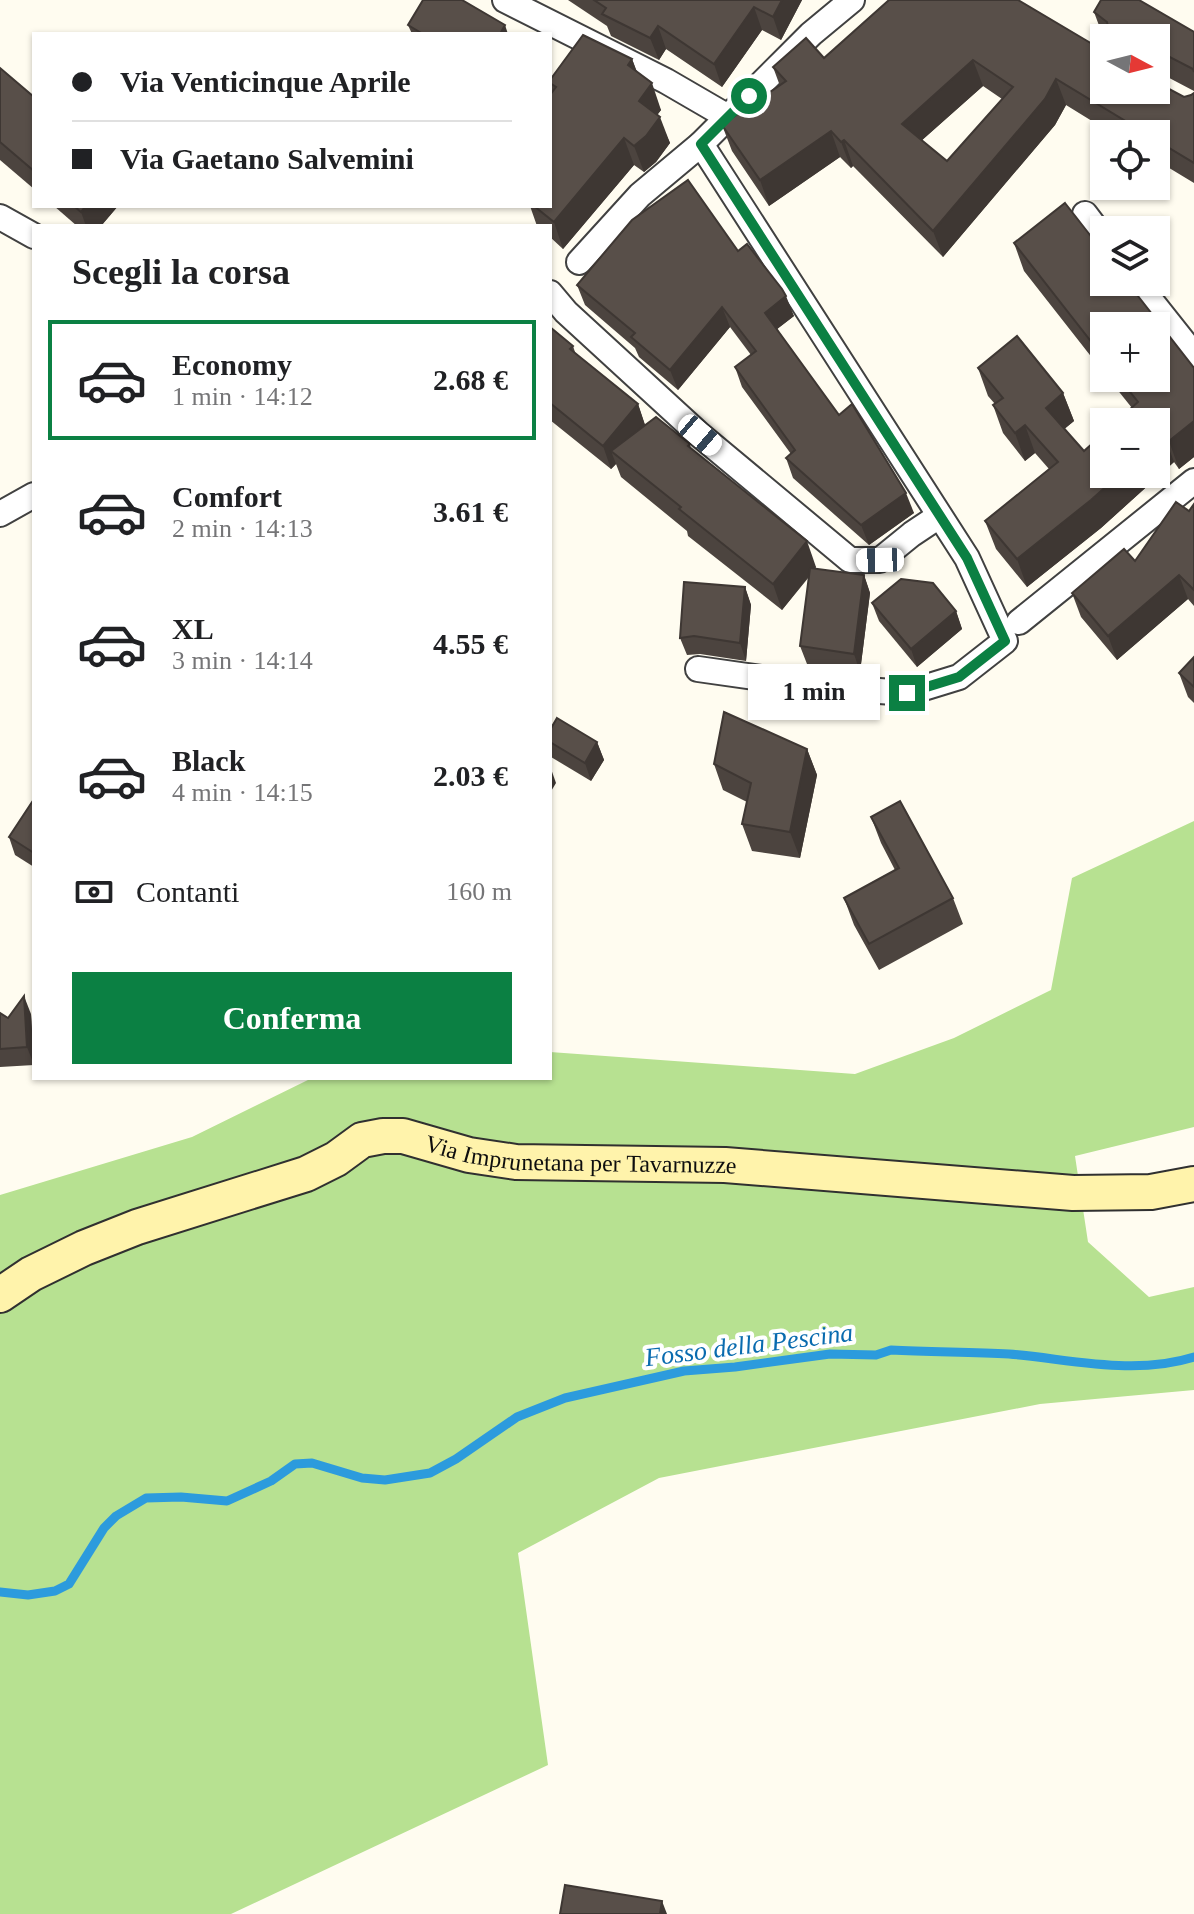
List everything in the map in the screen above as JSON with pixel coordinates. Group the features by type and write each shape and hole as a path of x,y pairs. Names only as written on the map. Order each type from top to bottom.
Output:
{"main road":[{"name":"Via Imprunetana per Tavarnuzze","path":"0,1295 31,1274 84,1248 137,1227 306,1174 336,1159 362,1140 383,1136 403,1136 469,1155 516,1162 725,1165 1073,1193 1151,1192 1194,1184"}],"street":[{"path":"505,0 666,81 728,117"},
{"path":"579,262 640,195 701,144 811,34 852,0"},
{"path":"698,669 824,687 907,693 959,677 1005,641 967,558 701,144"},
{"path":"1085,214 1090,221"},
{"path":"0,217 32,235"},
{"path":"552,295 566,312 700,435 850,560 880,560 939,516"},
{"path":"1147,296 1194,355"},
{"path":"1019,622 1194,481"},
{"path":"0,514 32,496"}],"green space":[{"path":"1194,821 1194,1127 1075,1156 1088,1242 1149,1297 1194,1287 1194,1390 1040,1404 659,1478 518,1553 548,1765 231,1914 0,1914 0,1195 192,1137 308,1080 552,1080 552,1052 855,1074 954,1038 1051,990 1072,878"}],"building":[{"path":"423,0 462,0 505,25 501,32 420,32 408,25"},
{"path":"594,0 782,0 773,17 754,7 714,64 658,26 650,38 602,14 606,8"},
{"path":"889,0 1018,0 1090,43 1090,100 1056,79 1045,99 933,231 844,140 841,142 831,131 760,180 722,125 786,81 773,67 806,38 824,58","holes":["973,60 1013,87 947,161 902,124"]},
{"path":"1101,0 1139,0 1194,32 1194,72 1170,57 1170,24 1107,24 1094,12"},
{"path":"583,35 632,59 628,65 652,83 639,101 660,117 634,146 624,138 554,222 536,208 552,208 552,92 556,87 552,84 552,77"},
{"path":"0,68 32,95 32,169 0,142"},
{"path":"1170,90 1184,97 1194,93 1194,163 1170,148 1170,120 1124,120 1097,104 1170,104"},
{"path":"688,180 738,251 747,244 782,289 786,296 765,313 839,415 852,404 906,493 861,525 786,458 795,450 735,367 756,351 722,307 670,370 631,337 635,333 577,285 632,220"},
{"path":"1065,203 1090,235 1090,296 1138,296 1150,312 1090,312 1090,340 1014,243"},
{"path":"552,329 573,346 570,349 638,404 603,446 552,405"},
{"path":"1017,336 1063,393 1046,408 1084,451 1090,446 1090,488 1104,488 1017,559 985,521 1058,462 1025,425 1015,433 993,405 1003,398 978,368"},
{"path":"1170,337 1194,368 1194,421 1170,440 1170,408 1131,408 1138,402 1130,392 1170,392"},
{"path":"656,417 807,541 773,584 611,451"},
{"path":"1176,502 1189,511 1194,504 1194,590 1179,575 1108,636 1072,593 1124,549 1135,561"},
{"path":"810,568 864,575 854,654 800,646"},
{"path":"901,579 933,583 956,611 911,649 872,603"},
{"path":"684,582 745,587 740,643 694,636 680,638"},
{"path":"1194,657 1194,687 1179,673"},
{"path":"724,712 807,749 790,832 742,824 751,783 714,764"},
{"path":"557,718 597,742 585,763 552,743 552,727"},
{"path":"900,801 953,898 869,944 844,898 899,868 871,817"},
{"path":"32,802 32,852 9,837"},
{"path":"24,996 27,1047 0,1049 0,1013 8,1018"},
{"path":"565,1885 662,1901 660,1914 560,1914"}],"waterway":[{"name":"Fosso della Pescina","path":"0,1592 28,1595 55,1591 69,1584 104,1528 116,1516 146,1498 227,1501 271,1481 295,1464 312,1463 362,1478 385,1480 430,1473 517,1417 565,1398 684,1371 830,1354 876,1355 891,1350 1009,1354 1125,1366 1171,1363 1194,1357"}],"route":[{"path":"749,96 701,144 967,558 1005,641 959,677 907,693"}]}
